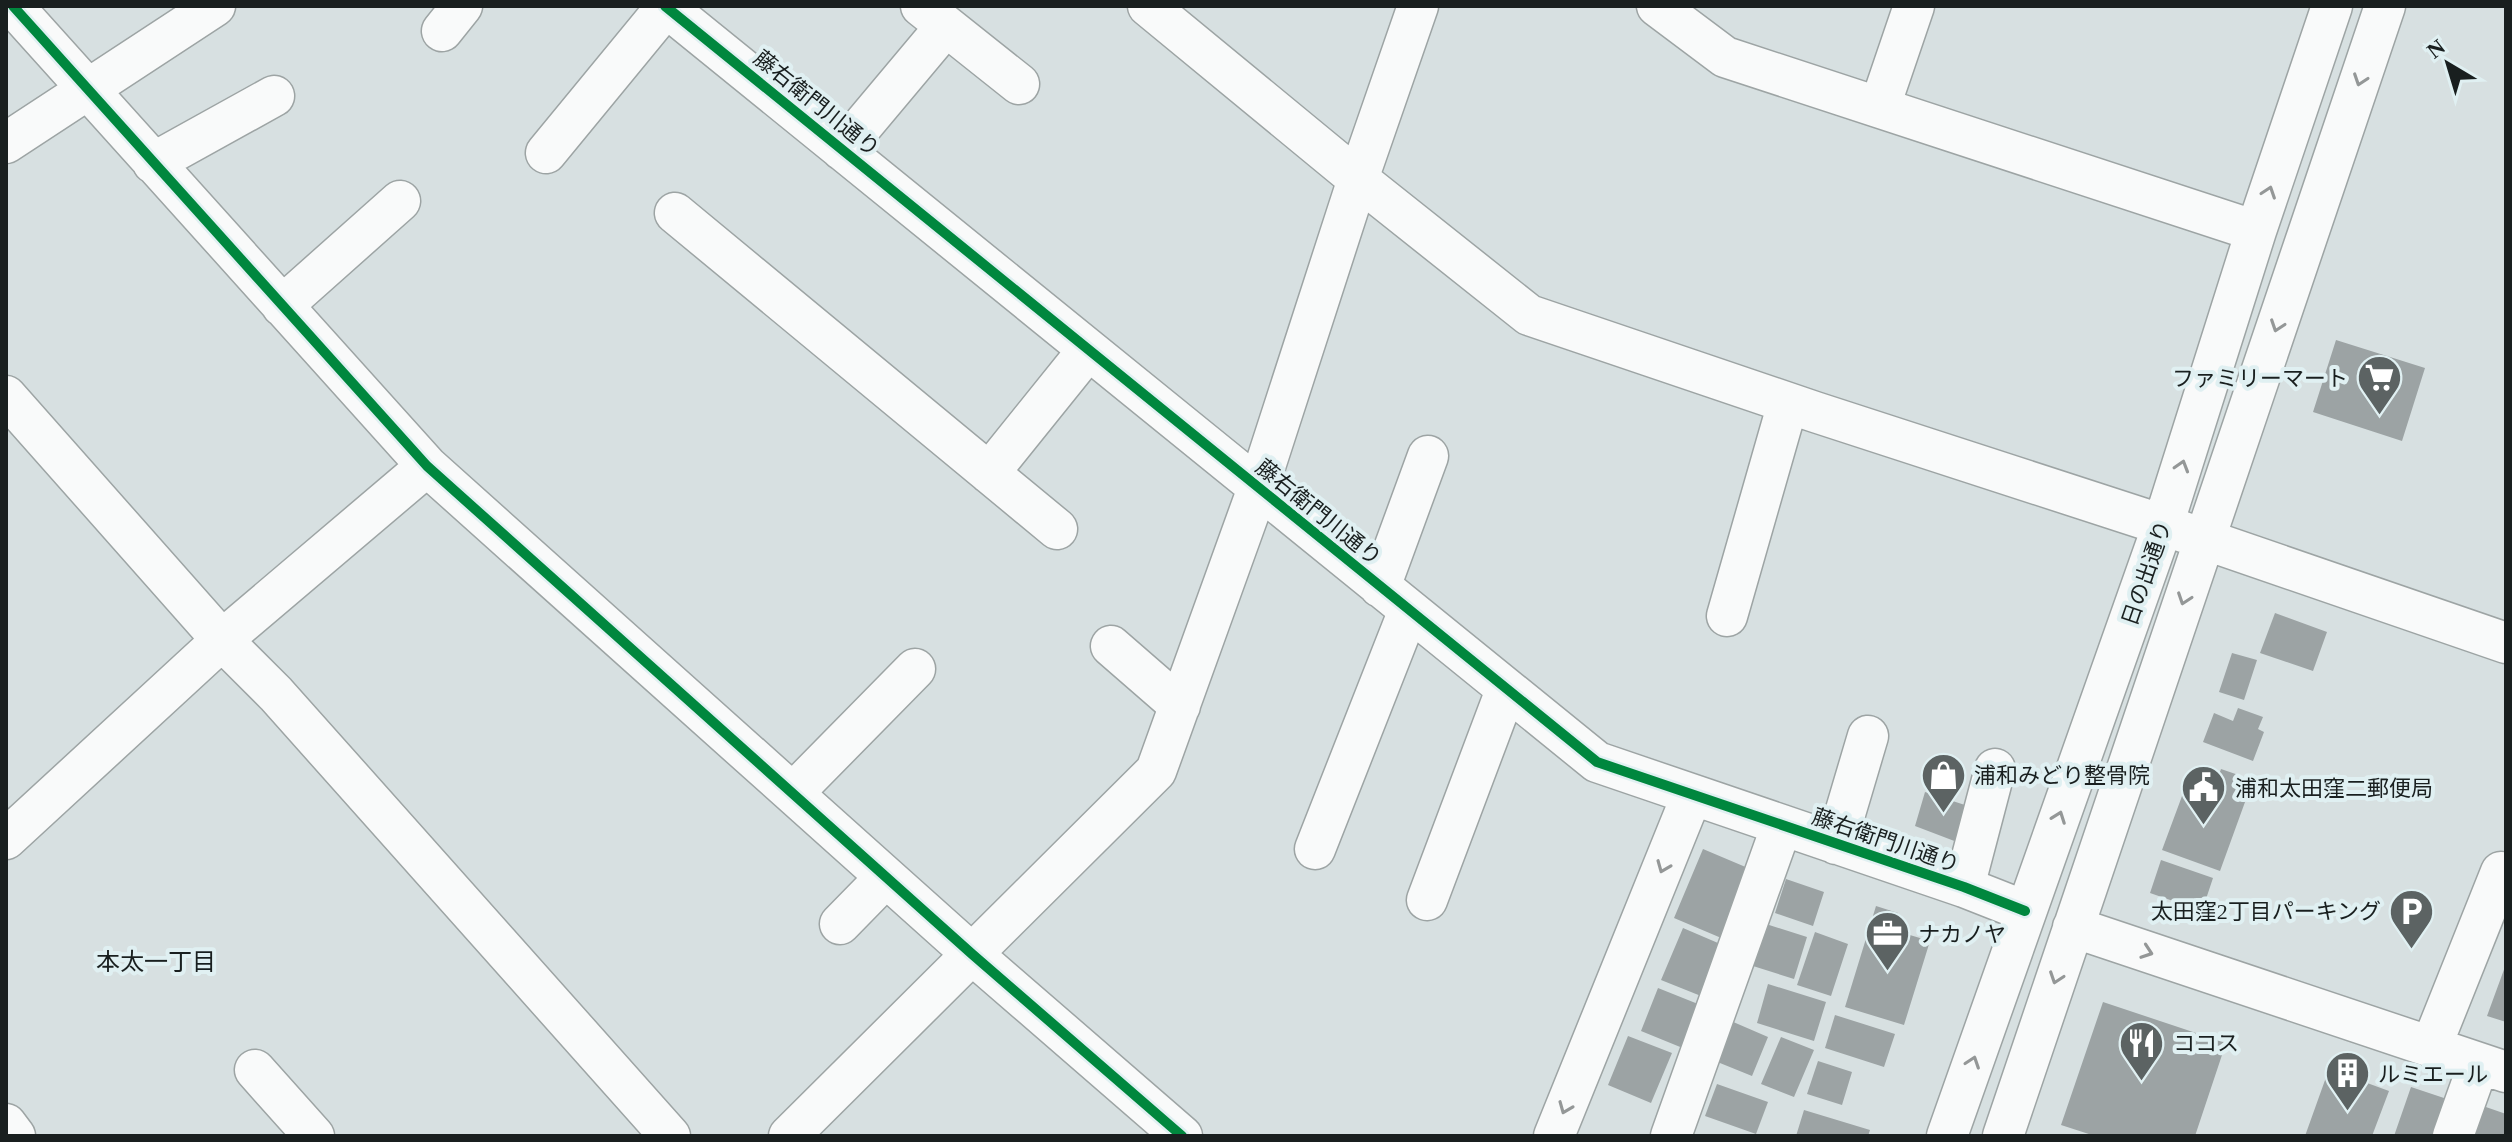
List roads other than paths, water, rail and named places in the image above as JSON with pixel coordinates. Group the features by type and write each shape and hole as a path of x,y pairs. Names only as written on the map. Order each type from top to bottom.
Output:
{"street":[{"path":"13,6 427,466 972,954 1182,1136"},
{"path":"6,143 215,6"},
{"path":"1148,6 1529,315 2163,525 2506,643"},
{"path":"789,1136 1156,771 1258,488 1358,179 1418,6"},
{"path":"1657,6 1725,57 2256,231"},
{"path":"1880,106 1914,6"},
{"name":"日の出通り","path":"1947,1136 2163,525 2256,231 2332,6"},
{"name":"日の出通り","path":"2003,1136 2385,6"},
{"path":"546,153 666,7"},
{"name":"藤右衛門川通り","path":"666,7 1597,762 1964,887 2025,911"},
{"path":"842,150 934,16 1019,84"},
{"path":"153,163 274,96"},
{"path":"282,306 400,201"},
{"path":"675,213 1057,529"},
{"path":"989,473 1088,350"},
{"path":"6,396 670,1136"},
{"path":"1727,616 1788,403"},
{"path":"1315,849 1394,599 1428,456"},
{"path":"6,839 222,640 427,466"},
{"path":"1111,646 1180,706"},
{"path":"793,793 915,669"},
{"path":"1427,900 1506,690"},
{"path":"1836,844 1868,736"},
{"path":"1964,887 1995,769"},
{"path":"1554,1136 1692,795"},
{"path":"1671,1136 1782,825"},
{"path":"2431,1047 2501,872"},
{"path":"840,924 886,877"},
{"path":"2073,927 2492,1068 2453,1136"},
{"path":"255,1070 314,1136"},
{"path":"6,1124 15,1136"}],"place":[{"name":"ファミリーマート","path":"2379,417"},
{"name":"浦和みどり整骨院","path":"1943,814"},
{"name":"浦和太田窪二郵便局","path":"2204,827"},
{"name":"太田窪2丁目パーキング","path":"2412,950"},
{"name":"ナカノヤ","path":"1887,973"},
{"name":"ココス","path":"2142,1082"},
{"name":"ルミエール","path":"2347,1113"}],"district":[{"name":"本太一丁目","path":"156,962"}]}
